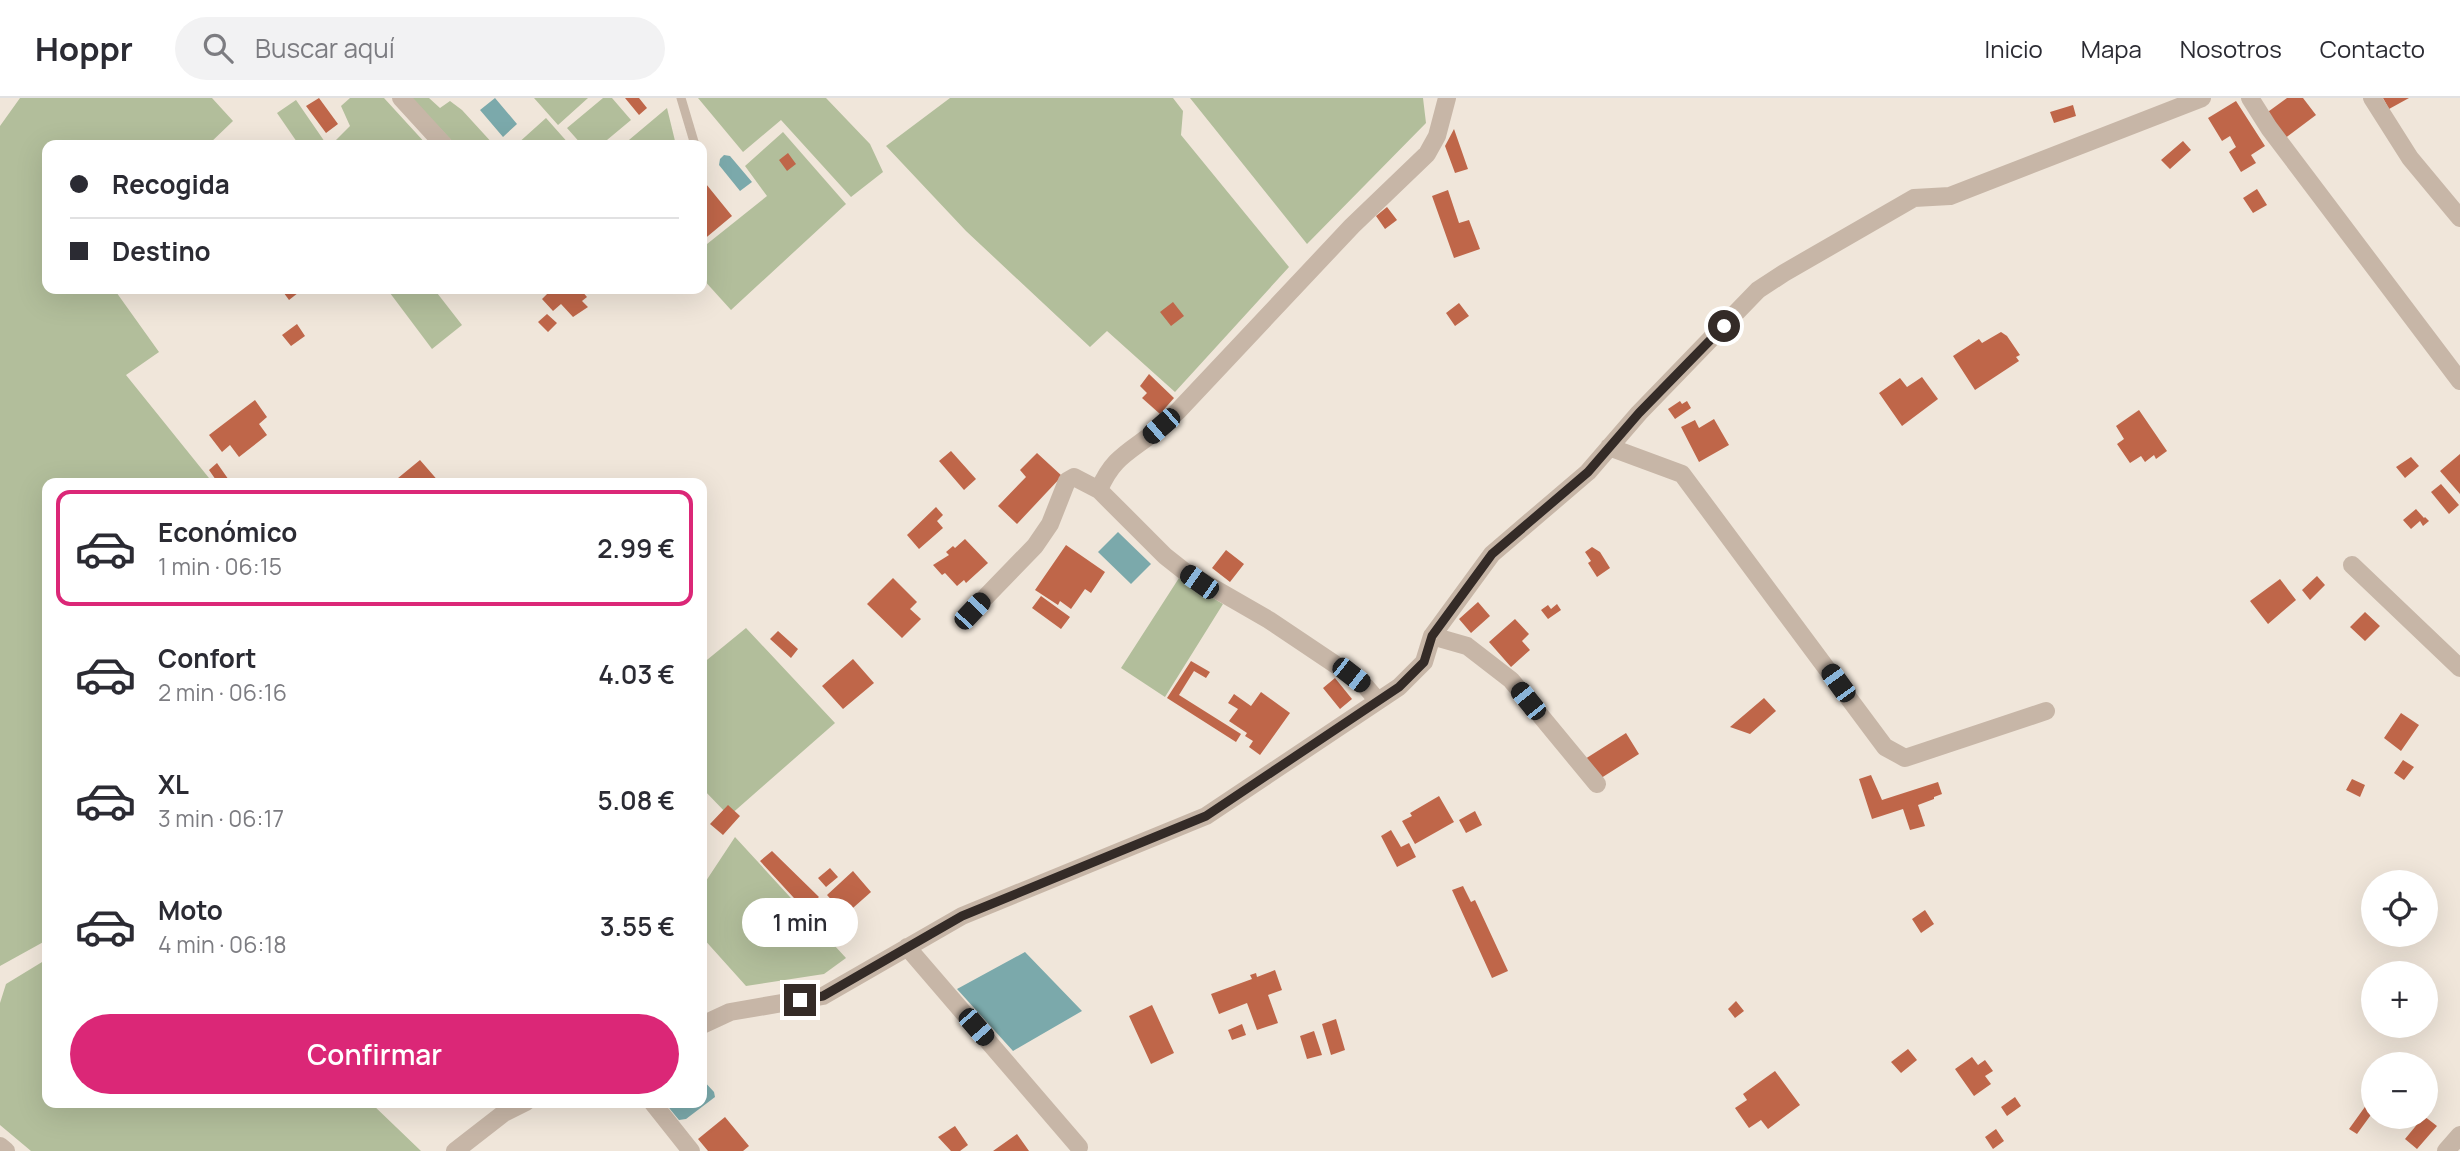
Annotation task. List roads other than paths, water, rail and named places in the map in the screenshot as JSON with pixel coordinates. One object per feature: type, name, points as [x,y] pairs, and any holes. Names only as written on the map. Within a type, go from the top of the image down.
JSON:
[{"type":"street","points":[[401,98],[439,140]]},
{"type":"street","points":[[1099,489],[1117,459],[1149,437],[1178,411],[1352,226],[1427,154],[1437,136],[1447,98]]},
{"type":"street","points":[[707,1023],[730,1012],[823,996],[962,916],[1206,816],[1414,674],[1424,662],[1432,636],[1492,554],[1588,472],[1639,413],[1758,290],[1914,198],[1950,196],[2202,98]]},
{"type":"street","points":[[2250,98],[2269,128],[2460,381]]},
{"type":"street","points":[[2372,98],[2410,158],[2460,218]]},
{"type":"street","points":[[1609,447],[1682,474],[1885,747],[1905,758],[2046,711]]},
{"type":"street","points":[[972,611],[1035,545],[1050,524],[1067,481],[1074,477],[1099,489],[1184,571],[1269,621],[1351,675],[1378,701]]},
{"type":"street","points":[[2352,565],[2460,668]]},
{"type":"street","points":[[1432,636],[1467,646],[1511,680],[1597,784]]},
{"type":"street","points":[[907,947],[1079,1147]]},
{"type":"street","points":[[455,1151],[515,1108]]},
{"type":"street","points":[[657,1108],[691,1151]]},
{"type":"street","points":[[2446,1151],[2460,1135]]},
{"type":"street","points":[[0,1146],[6,1151]]},
{"type":"lane","points":[[681,98],[694,140]]},
{"type":"water","points":[[495,98],[517,124],[503,137],[480,110]]},
{"type":"water","points":[[724,155],[730,156],[752,182],[740,191],[719,165]]},
{"type":"water","points":[[1118,532],[1151,564],[1131,584],[1098,552]]},
{"type":"water","points":[[1025,952],[1082,1011],[1013,1051],[957,989]]},
{"type":"water","points":[[707,1084],[714,1092],[715,1097],[707,1103]]},
{"type":"water","points":[[669,1108],[700,1108],[686,1119],[679,1120]]}]
